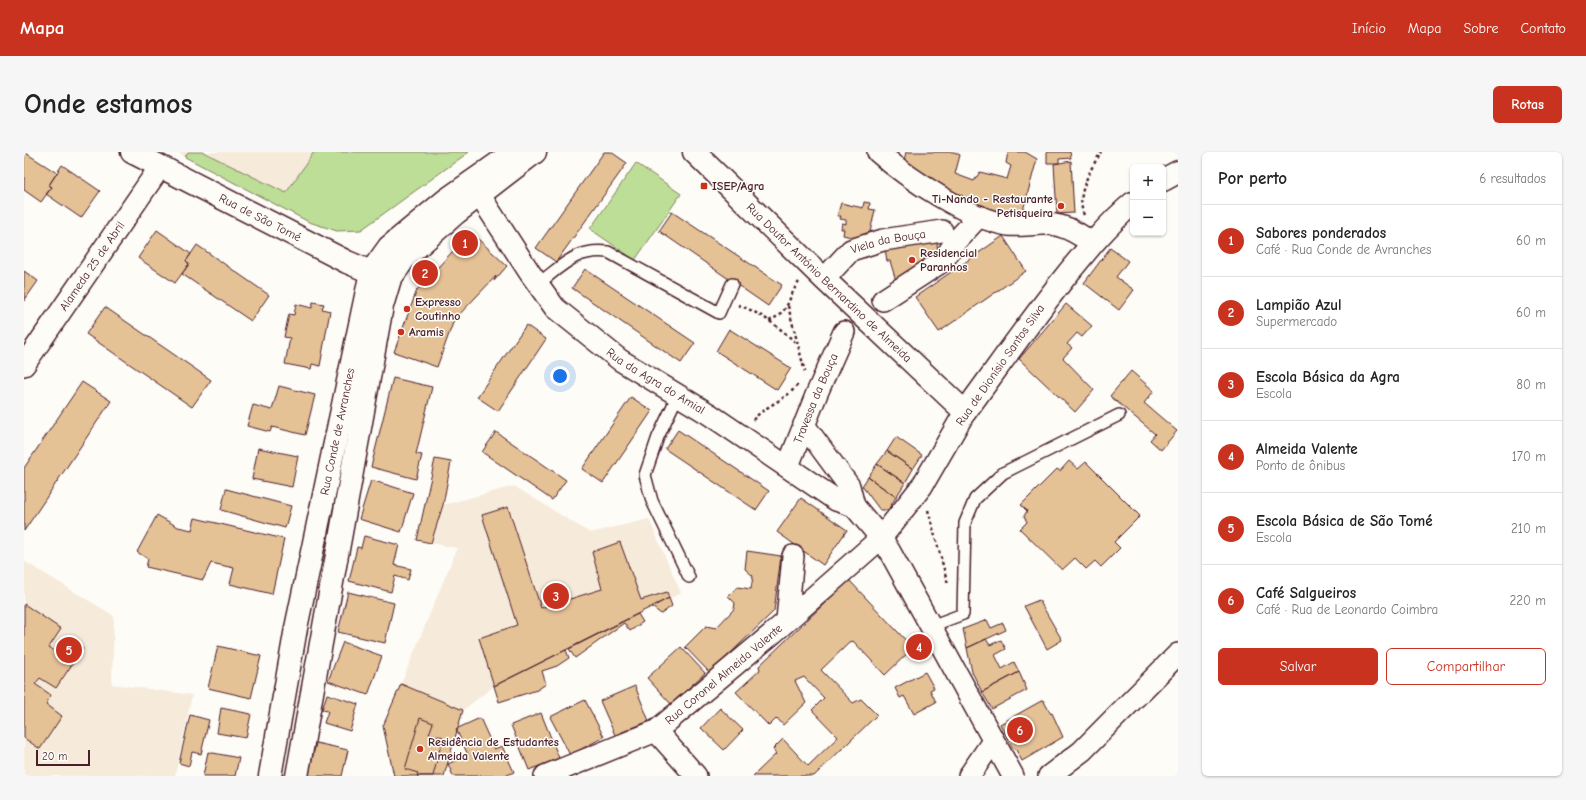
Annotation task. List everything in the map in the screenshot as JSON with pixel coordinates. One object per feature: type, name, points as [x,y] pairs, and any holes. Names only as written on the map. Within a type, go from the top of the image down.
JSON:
[{"type":"street","name":"Rua de São Tomé","points":[[132,152],[347,262],[380,276]]},
{"type":"street","name":"Rua Conde de Avranches","points":[[476,188],[514,152]]},
{"type":"street","name":"Rua Conde de Avranches","points":[[270,776],[296,628],[380,276],[389,247],[446,200],[476,188],[535,152]]},
{"type":"street","name":"Rua Doutor António Bernardino de Almeida","points":[[694,152],[824,279],[965,412]]},
{"type":"street","points":[[878,152],[919,182],[954,204],[979,216],[1008,225],[1059,225],[1085,238]]},
{"type":"street","name":"Alameda 25 de Abril","points":[[24,365],[160,167]]},
{"type":"street","points":[[1166,178],[1178,172]]},
{"type":"street","name":"Rua da Agra do Amial","points":[[476,188],[555,308],[614,356],[678,395],[788,466],[836,500],[854,506]]},
{"type":"street","points":[[883,300],[943,261],[954,204]]},
{"type":"street","name":"Rua de Dionísio Santos Silva","points":[[881,538],[922,486],[965,412],[1040,308],[1085,238],[1116,218],[1130,206]]},
{"type":"street","points":[[949,236],[979,216]]},
{"type":"street","name":"Viela da Bouça","points":[[824,279],[851,250],[883,240],[949,236]]},
{"type":"street","name":"Rua Conde de Avranches","points":[[297,776],[382,306],[380,276]]},
{"type":"street","name":"Travessa da Bouça","points":[[788,466],[804,425],[809,386],[844,332]]},
{"type":"street","points":[[804,425],[849,486],[854,506],[881,538],[1013,776]]},
{"type":"street","name":"Rua Coronel Almeida Valente","points":[[545,776],[656,731],[881,538]]},
{"type":"street","points":[[787,620],[793,556]]},
{"type":"street","points":[[1049,776],[1082,751],[1178,654]]},
{"type":"street","points":[[656,731],[696,776]]},
{"type":"street","points":[[969,776],[993,741]]},
{"type":"lane","points":[[538,284],[579,254],[594,250],[608,252],[719,313],[732,284]]},
{"type":"lane","points":[[678,395],[658,437],[646,475],[652,501],[689,577]]},
{"type":"lane","points":[[931,626],[963,614],[965,524],[975,499],[1003,473],[1119,415]]},
{"type":"path","points":[[1085,238],[1082,198],[1087,177],[1101,152]]},
{"type":"path","points":[[724,300],[750,309],[769,321],[796,342]]},
{"type":"path","points":[[740,435],[760,411],[782,398],[796,386],[809,386],[800,350],[796,342],[788,306],[780,316],[769,321]]},
{"type":"path","points":[[922,486],[948,586]]},
{"type":"shaded area","points":[[177,152],[469,152],[361,230],[337,231],[309,222]]},
{"type":"shaded area","points":[[514,486],[590,533],[649,519],[681,593],[494,686],[463,710],[401,684],[457,548],[431,543],[443,505]]},
{"type":"shaded area","points":[[24,561],[114,616],[112,684],[192,695],[175,776],[24,776]]},
{"type":"green space","points":[[188,152],[203,152],[286,193],[314,152],[469,152],[361,230],[337,231],[309,222],[185,157]]},
{"type":"green space","points":[[636,163],[681,194],[635,260],[590,229]]},
{"type":"building","points":[[24,152],[57,173],[49,185],[52,187],[41,202],[24,190]]},
{"type":"building","points":[[604,152],[611,152],[627,163],[556,262],[536,248]]},
{"type":"building","points":[[906,152],[954,152],[960,155],[955,174],[974,181],[980,172],[1007,179],[1011,166],[1006,163],[1008,152],[1025,152],[1037,159],[1022,214],[1006,213],[968,203],[903,165]]},
{"type":"building","points":[[1047,152],[1070,152],[1071,158],[1059,159],[1059,163],[1047,163]]},
{"type":"building","points":[[1071,161],[1074,213],[1057,214],[1054,164]]},
{"type":"building","points":[[62,165],[100,191],[81,218],[46,194],[52,187],[49,185]]},
{"type":"building","points":[[864,202],[870,203],[869,209],[875,210],[868,241],[843,235],[844,229],[841,229],[842,223],[846,224],[846,220],[840,219],[841,216],[837,216],[841,203],[863,208]]},
{"type":"building","points":[[672,212],[782,285],[768,306],[659,231]]},
{"type":"building","points":[[157,230],[191,254],[186,261],[189,264],[175,283],[138,258]]},
{"type":"building","points":[[1003,236],[1026,271],[939,332],[915,297]]},
{"type":"building","name":"Residencial Paranhos","points":[[936,237],[939,259],[897,284],[890,261],[887,261],[884,243]]},
{"type":"building","points":[[464,239],[474,243],[478,239],[507,266],[494,281],[496,276],[454,320],[437,367],[394,352],[417,290]]},
{"type":"building","points":[[197,245],[269,295],[251,321],[182,274],[189,264],[186,261]]},
{"type":"building","points":[[1110,248],[1128,261],[1116,277],[1134,290],[1119,310],[1084,283]]},
{"type":"building","points":[[585,269],[695,343],[681,363],[572,288]]},
{"type":"building","points":[[24,271],[38,281],[24,301]]},
{"type":"building","points":[[313,302],[324,304],[322,309],[330,311],[320,366],[312,364],[311,369],[285,364],[290,338],[284,337],[289,314],[294,315],[296,304],[312,308]]},
{"type":"building","points":[[1066,304],[1092,326],[1082,337],[1077,333],[1067,344],[1072,348],[1063,358],[1094,390],[1075,412],[1019,359]]},
{"type":"building","points":[[105,307],[211,380],[192,407],[86,334]]},
{"type":"building","points":[[526,325],[546,339],[498,411],[477,397]]},
{"type":"building","points":[[729,329],[791,368],[777,390],[716,351]]},
{"type":"building","points":[[1131,371],[1154,391],[1144,403],[1177,431],[1161,450],[1150,440],[1155,434],[1110,396]]},
{"type":"building","points":[[393,378],[432,387],[416,454],[422,455],[416,479],[371,467]]},
{"type":"building","points":[[82,382],[111,401],[24,531],[24,468]]},
{"type":"building","points":[[279,386],[315,395],[305,435],[272,427],[270,432],[247,426],[253,405],[272,410]]},
{"type":"building","points":[[631,397],[652,411],[603,483],[582,469]]},
{"type":"building","points":[[678,430],[769,491],[756,510],[665,449]]},
{"type":"building","points":[[496,432],[566,480],[552,500],[482,452]]},
{"type":"building","points":[[896,437],[922,455],[913,469],[887,451]]},
{"type":"building","points":[[258,448],[298,456],[292,487],[252,479]]},
{"type":"building","points":[[887,451],[913,469],[905,483],[877,464]]},
{"type":"building","points":[[435,459],[451,462],[443,505],[431,543],[417,540]]},
{"type":"building","points":[[1069,461],[1078,469],[1086,462],[1140,516],[1114,542],[1120,548],[1101,567],[1095,561],[1086,569],[1075,558],[1062,570],[1020,529],[1027,522],[1024,516],[1027,511],[1021,505],[1057,469],[1060,471]]},
{"type":"building","points":[[877,464],[905,483],[896,497],[868,477]]},
{"type":"building","points":[[868,477],[896,497],[888,510],[880,510],[862,486]]},
{"type":"building","points":[[371,480],[413,493],[401,532],[359,519]]},
{"type":"building","points":[[226,489],[291,506],[285,528],[221,510]]},
{"type":"building","points":[[801,498],[847,530],[823,565],[777,532]]},
{"type":"building","points":[[508,507],[541,608],[602,589],[592,552],[620,542],[641,600],[667,592],[669,598],[494,686],[479,638],[517,625],[482,515]]},
{"type":"building","points":[[157,515],[178,527],[192,530],[195,518],[284,539],[272,594],[230,584],[234,568],[211,563],[203,580],[146,567],[148,559],[137,552]]},
{"type":"building","points":[[364,536],[399,545],[394,565],[411,569],[408,580],[395,576],[391,592],[349,581],[357,547],[361,548]]},
{"type":"building","points":[[747,551],[781,556],[774,611],[710,673],[685,647],[706,626],[716,628],[734,609],[735,603],[728,596],[737,587],[751,589],[753,576],[745,569]]},
{"type":"building","points":[[849,580],[913,648],[885,675],[853,641],[850,642],[821,670],[853,703],[861,699],[877,715],[814,776],[753,776],[776,754],[773,749],[783,739],[808,766],[838,737],[812,710],[824,698],[804,677],[795,681],[806,703],[783,725],[777,718],[769,726],[736,692],[760,670],[759,666]]},
{"type":"building","points":[[348,592],[394,603],[385,643],[338,632]]},
{"type":"building","points":[[669,598],[672,606],[661,614],[652,607]]},
{"type":"building","points":[[1039,600],[1062,640],[1047,649],[1024,606]]},
{"type":"building","points":[[24,604],[61,629],[49,647],[56,652],[66,637],[83,648],[56,688],[40,678],[35,684],[51,695],[46,704],[62,716],[40,749],[24,738]]},
{"type":"building","points":[[638,614],[643,622],[630,631],[624,623],[575,658],[569,649]]},
{"type":"building","points":[[987,620],[991,628],[1003,623],[1006,630],[967,648],[963,629]]},
{"type":"building","points":[[986,639],[990,645],[1001,640],[1006,649],[995,655],[1002,669],[1014,662],[1019,672],[982,692],[972,672],[967,648]]},
{"type":"building","points":[[343,642],[382,656],[368,695],[328,681]]},
{"type":"building","points":[[218,646],[261,656],[251,698],[208,688]]},
{"type":"building","points":[[681,647],[705,673],[671,704],[647,678]]},
{"type":"building","points":[[566,650],[569,658],[557,666],[542,671],[546,684],[537,690],[499,702],[494,686]]},
{"type":"building","points":[[925,672],[934,688],[930,690],[936,702],[914,714],[904,696],[900,698],[895,688]]},
{"type":"building","points":[[1019,672],[1027,690],[992,709],[982,692]]},
{"type":"building","name":"Residência de Estudantes Almeida Valente","points":[[401,684],[463,710],[444,776],[394,776],[383,726]]},
{"type":"building","points":[[635,686],[649,721],[615,735],[600,701]]},
{"type":"building","points":[[327,694],[358,704],[350,731],[324,723],[328,711],[322,710]]},
{"type":"building","points":[[585,700],[604,737],[570,755],[550,717]]},
{"type":"building","points":[[1043,700],[1051,714],[1052,713],[1063,737],[1022,761],[1015,748],[1013,749],[1000,724]]},
{"type":"building","points":[[221,708],[251,714],[246,738],[217,733]]},
{"type":"building","points":[[720,708],[743,730],[724,750],[701,728]]},
{"type":"building","points":[[541,713],[559,758],[529,770],[511,725]]},
{"type":"building","points":[[190,715],[209,720],[201,754],[192,752],[189,766],[179,763]]},
{"type":"building","points":[[420,718],[433,723],[429,734],[443,737],[433,776],[417,776],[418,773],[405,769]]},
{"type":"building","points":[[480,718],[494,749],[502,746],[514,772],[505,776],[453,776],[448,764],[468,755],[456,729]]},
{"type":"building","points":[[316,743],[348,750],[342,776],[308,776]]},
{"type":"building","points":[[208,752],[239,758],[235,776],[203,776]]},
{"type":"place","name":"ISEP/Agra","points":[[704,186]]},
{"type":"place","name":"Ti-Nando - Restaurante Petisqueira","points":[[1061,206]]},
{"type":"place","name":"Sabores ponderados","points":[[465,243]]},
{"type":"place","name":"Residencial Paranhos","points":[[912,260]]},
{"type":"place","name":"Lampião Azul","points":[[425,273]]},
{"type":"place","name":"Expresso Coutinho","points":[[407,309]]},
{"type":"place","name":"Aramis","points":[[401,332]]},
{"type":"place","name":"Escola Básica da Agra","points":[[556,596]]},
{"type":"place","name":"Almeida Valente","points":[[919,647]]},
{"type":"place","name":"Escola Básica de São Tomé","points":[[69,650]]},
{"type":"place","name":"Café Salgueiros","points":[[1020,730]]},
{"type":"place","name":"Residência de Estudantes Almeida Valente","points":[[420,749]]}]
